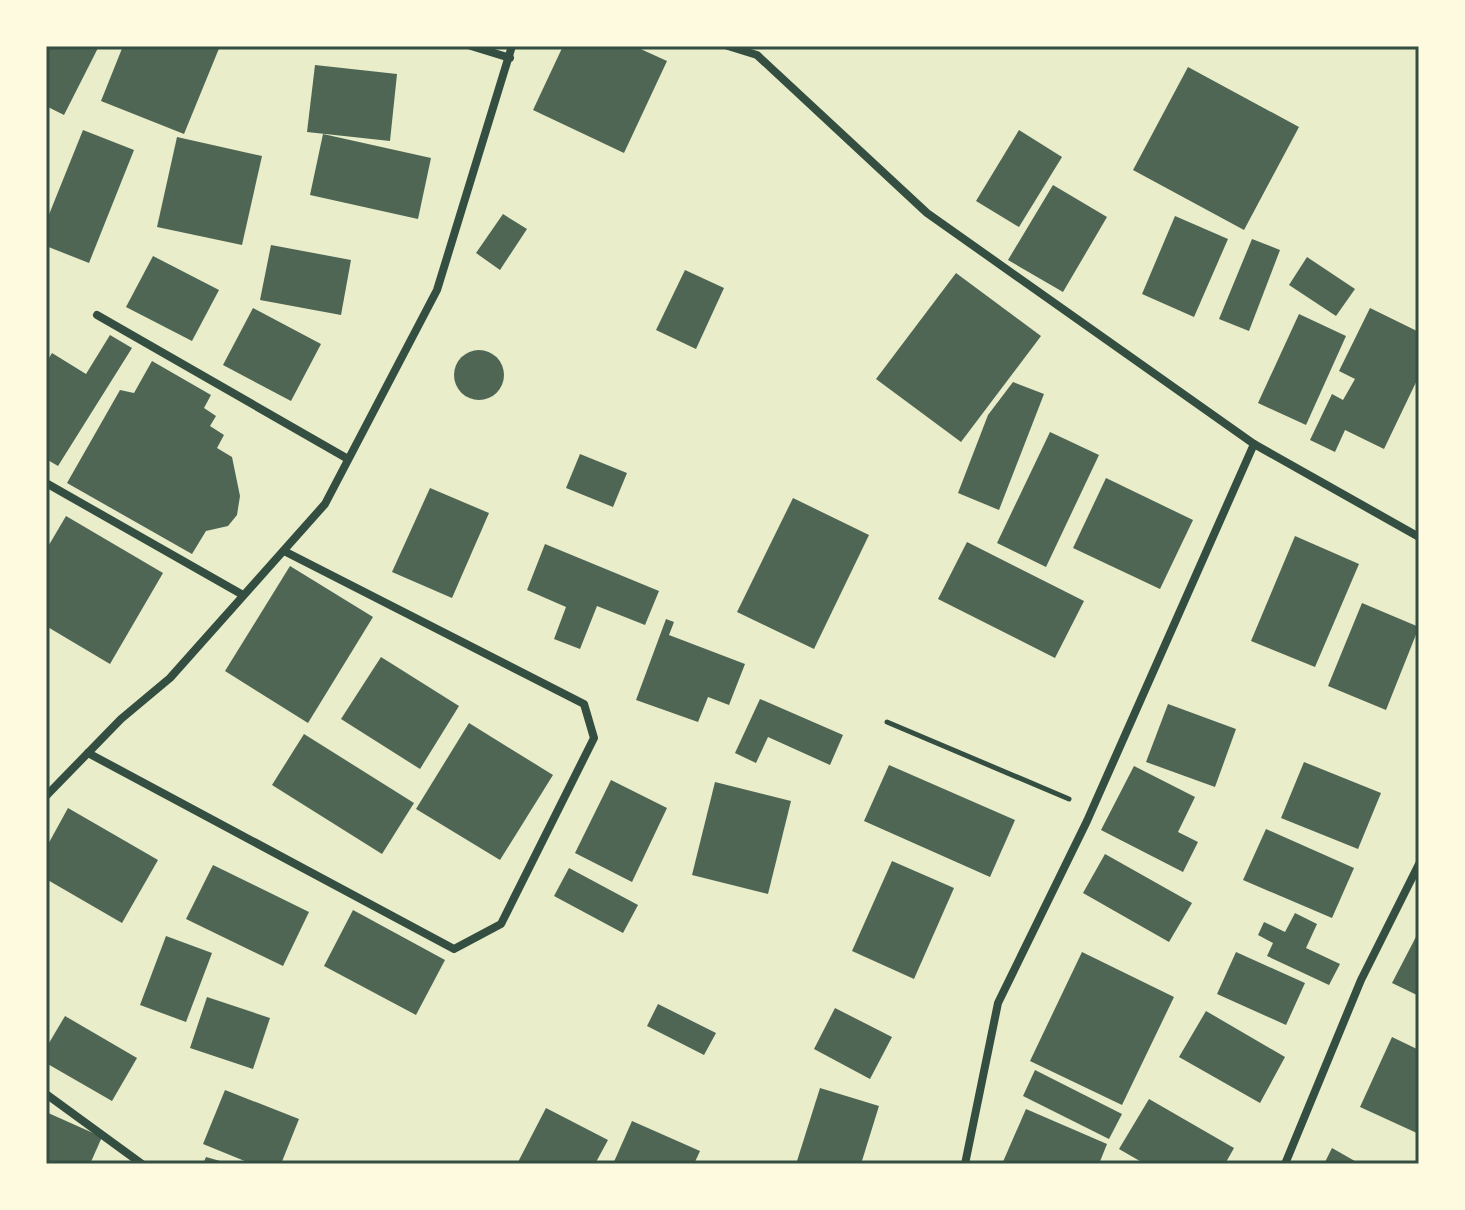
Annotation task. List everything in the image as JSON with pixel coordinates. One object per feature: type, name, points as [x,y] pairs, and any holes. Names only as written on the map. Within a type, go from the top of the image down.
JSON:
[{"type":"street","points":[[471,46],[510,58]]},
{"type":"street","points":[[46,796],[121,719],[170,678],[325,504],[437,290],[512,46]]},
{"type":"street","points":[[728,46],[757,55],[927,213],[1254,444],[1419,537]]},
{"type":"street","points":[[97,315],[348,459]]},
{"type":"street","points":[[965,1164],[998,1003],[1092,809],[1254,444]]},
{"type":"street","points":[[46,483],[243,595]]},
{"type":"street","points":[[88,753],[454,949],[501,924],[594,738],[584,704],[284,551]]},
{"type":"street","points":[[1285,1164],[1361,980],[1419,864]]},
{"type":"street","points":[[46,1094],[142,1164]]},
{"type":"path","points":[[887,722],[1092,809]]},
{"type":"building","points":[[46,46],[99,46],[64,115],[46,106]]},
{"type":"building","points":[[123,46],[220,46],[184,134],[101,101]]},
{"type":"building","points":[[563,46],[634,46],[667,61],[624,153],[533,110]]},
{"type":"building","points":[[315,65],[397,74],[390,141],[307,132]]},
{"type":"building","points":[[1188,67],[1299,127],[1244,230],[1133,170]]},
{"type":"building","points":[[83,130],[134,150],[89,263],[46,246],[46,222]]},
{"type":"building","points":[[1019,130],[1062,157],[1019,227],[976,201]]},
{"type":"building","points":[[323,134],[431,158],[418,219],[310,195]]},
{"type":"building","points":[[177,137],[262,156],[242,245],[157,227]]},
{"type":"building","points":[[1053,185],[1107,217],[1063,292],[1008,260]]},
{"type":"building","points":[[503,214],[527,229],[500,270],[476,253]]},
{"type":"building","points":[[1175,216],[1228,239],[1194,317],[1142,294]]},
{"type":"building","points":[[1252,239],[1280,250],[1249,331],[1219,319]]},
{"type":"building","points":[[271,245],[351,260],[341,315],[260,300]]},
{"type":"building","points":[[153,256],[219,290],[192,341],[126,307]]},
{"type":"building","points":[[1307,257],[1355,289],[1336,316],[1289,285]]},
{"type":"building","points":[[685,270],[724,288],[696,349],[656,330]]},
{"type":"building","points":[[956,273],[1041,336],[961,442],[876,379]]},
{"type":"building","points":[[253,308],[321,344],[291,401],[223,365]]},
{"type":"building","points":[[1370,308],[1419,332],[1419,376],[1384,449],[1345,430],[1335,452],[1310,440],[1332,394],[1343,400],[1355,379],[1339,371]]},
{"type":"building","points":[[1299,314],[1346,336],[1306,425],[1258,403]]},
{"type":"building","points":[[110,335],[132,348],[58,466],[46,459],[46,363],[52,353],[86,374]]},
{"type":"building","points":[[479,350],[497,357],[504,375],[497,393],[479,400],[461,393],[454,375],[461,357]]},
{"type":"building","points":[[152,361],[211,395],[204,408],[216,416],[210,426],[224,435],[217,448],[232,457],[240,496],[237,515],[228,526],[206,531],[192,554],[67,483],[120,390],[134,393]]},
{"type":"building","points":[[1013,382],[1044,394],[999,510],[958,493],[988,415]]},
{"type":"building","points":[[1050,432],[1099,455],[1046,567],[997,543]]},
{"type":"building","points":[[580,454],[627,473],[613,507],[566,488]]},
{"type":"building","points":[[1106,478],[1193,520],[1160,589],[1073,548]]},
{"type":"building","points":[[430,488],[489,513],[452,598],[392,572]]},
{"type":"building","points":[[793,498],[869,535],[814,649],[737,612]]},
{"type":"building","points":[[66,516],[163,573],[110,664],[46,626],[46,550]]},
{"type":"building","points":[[1295,536],[1359,564],[1315,667],[1251,641]]},
{"type":"building","points":[[967,542],[1084,601],[1055,658],[938,599]]},
{"type":"building","points":[[545,544],[659,591],[645,625],[597,606],[580,649],[554,639],[566,607],[527,590]]},
{"type":"building","points":[[290,566],[373,617],[308,723],[225,671]]},
{"type":"building","points":[[1362,603],[1419,627],[1386,710],[1328,686]]},
{"type":"building","points":[[666,619],[674,622],[669,635],[745,664],[729,705],[708,697],[698,722],[636,700]]},
{"type":"building","points":[[381,657],[459,706],[420,769],[341,719]]},
{"type":"building","points":[[760,699],[843,735],[830,765],[768,737],[756,763],[735,753]]},
{"type":"building","points":[[1168,704],[1236,729],[1215,787],[1146,762]]},
{"type":"building","points":[[469,723],[553,775],[500,860],[416,809]]},
{"type":"building","points":[[304,734],[414,803],[382,854],[272,785]]},
{"type":"building","points":[[1304,762],[1381,793],[1358,849],[1281,818]]},
{"type":"building","points":[[889,765],[1015,820],[990,877],[864,821]]},
{"type":"building","points":[[1134,766],[1195,797],[1178,832],[1198,842],[1183,872],[1101,830]]},
{"type":"building","points":[[611,780],[667,808],[632,882],[575,853]]},
{"type":"building","points":[[715,782],[791,801],[768,894],[692,875]]},
{"type":"building","points":[[68,808],[158,860],[122,923],[46,879],[46,848]]},
{"type":"building","points":[[1266,829],[1354,868],[1332,918],[1243,880]]},
{"type":"building","points":[[1105,854],[1192,903],[1169,942],[1083,893]]},
{"type":"building","points":[[892,861],[954,888],[914,979],[852,951]]},
{"type":"building","points":[[213,865],[309,912],[283,966],[186,919]]},
{"type":"building","points":[[569,868],[638,905],[623,933],[554,896]]},
{"type":"building","points":[[353,910],[445,960],[416,1015],[324,966]]},
{"type":"building","points":[[1295,913],[1317,924],[1306,948],[1340,964],[1329,985],[1267,956],[1273,943],[1258,935],[1264,922],[1285,932]]},
{"type":"building","points":[[1419,931],[1419,996],[1392,983]]},
{"type":"building","points":[[166,936],[212,953],[186,1022],[140,1005]]},
{"type":"building","points":[[1082,952],[1174,997],[1122,1105],[1030,1061]]},
{"type":"building","points":[[1236,952],[1305,983],[1286,1025],[1217,994]]},
{"type":"building","points":[[207,997],[270,1018],[253,1069],[190,1048]]},
{"type":"building","points":[[658,1004],[716,1033],[704,1055],[647,1026]]},
{"type":"building","points":[[835,1008],[892,1037],[870,1079],[814,1049]]},
{"type":"building","points":[[1206,1011],[1285,1057],[1260,1103],[1179,1057]]},
{"type":"building","points":[[65,1016],[137,1058],[112,1101],[46,1063],[46,1048]]},
{"type":"building","points":[[1392,1037],[1419,1050],[1419,1134],[1360,1107]]},
{"type":"building","points":[[1035,1070],[1122,1114],[1109,1139],[1023,1096]]},
{"type":"building","points":[[820,1088],[879,1106],[861,1164],[807,1164],[797,1161]]},
{"type":"building","points":[[225,1090],[299,1119],[281,1164],[252,1164],[203,1144]]},
{"type":"building","points":[[1149,1099],[1234,1148],[1225,1164],[1145,1164],[1119,1149]]},
{"type":"building","points":[[546,1108],[608,1140],[595,1164],[517,1164]]},
{"type":"building","points":[[1026,1109],[1107,1144],[1099,1164],[1002,1164]]},
{"type":"building","points":[[46,1112],[102,1137],[90,1164],[46,1164]]},
{"type":"building","points":[[632,1121],[700,1151],[694,1164],[613,1164]]},
{"type":"building","points":[[1332,1148],[1360,1164],[1324,1164]]},
{"type":"building","points":[[206,1157],[227,1163],[203,1164]]}]
